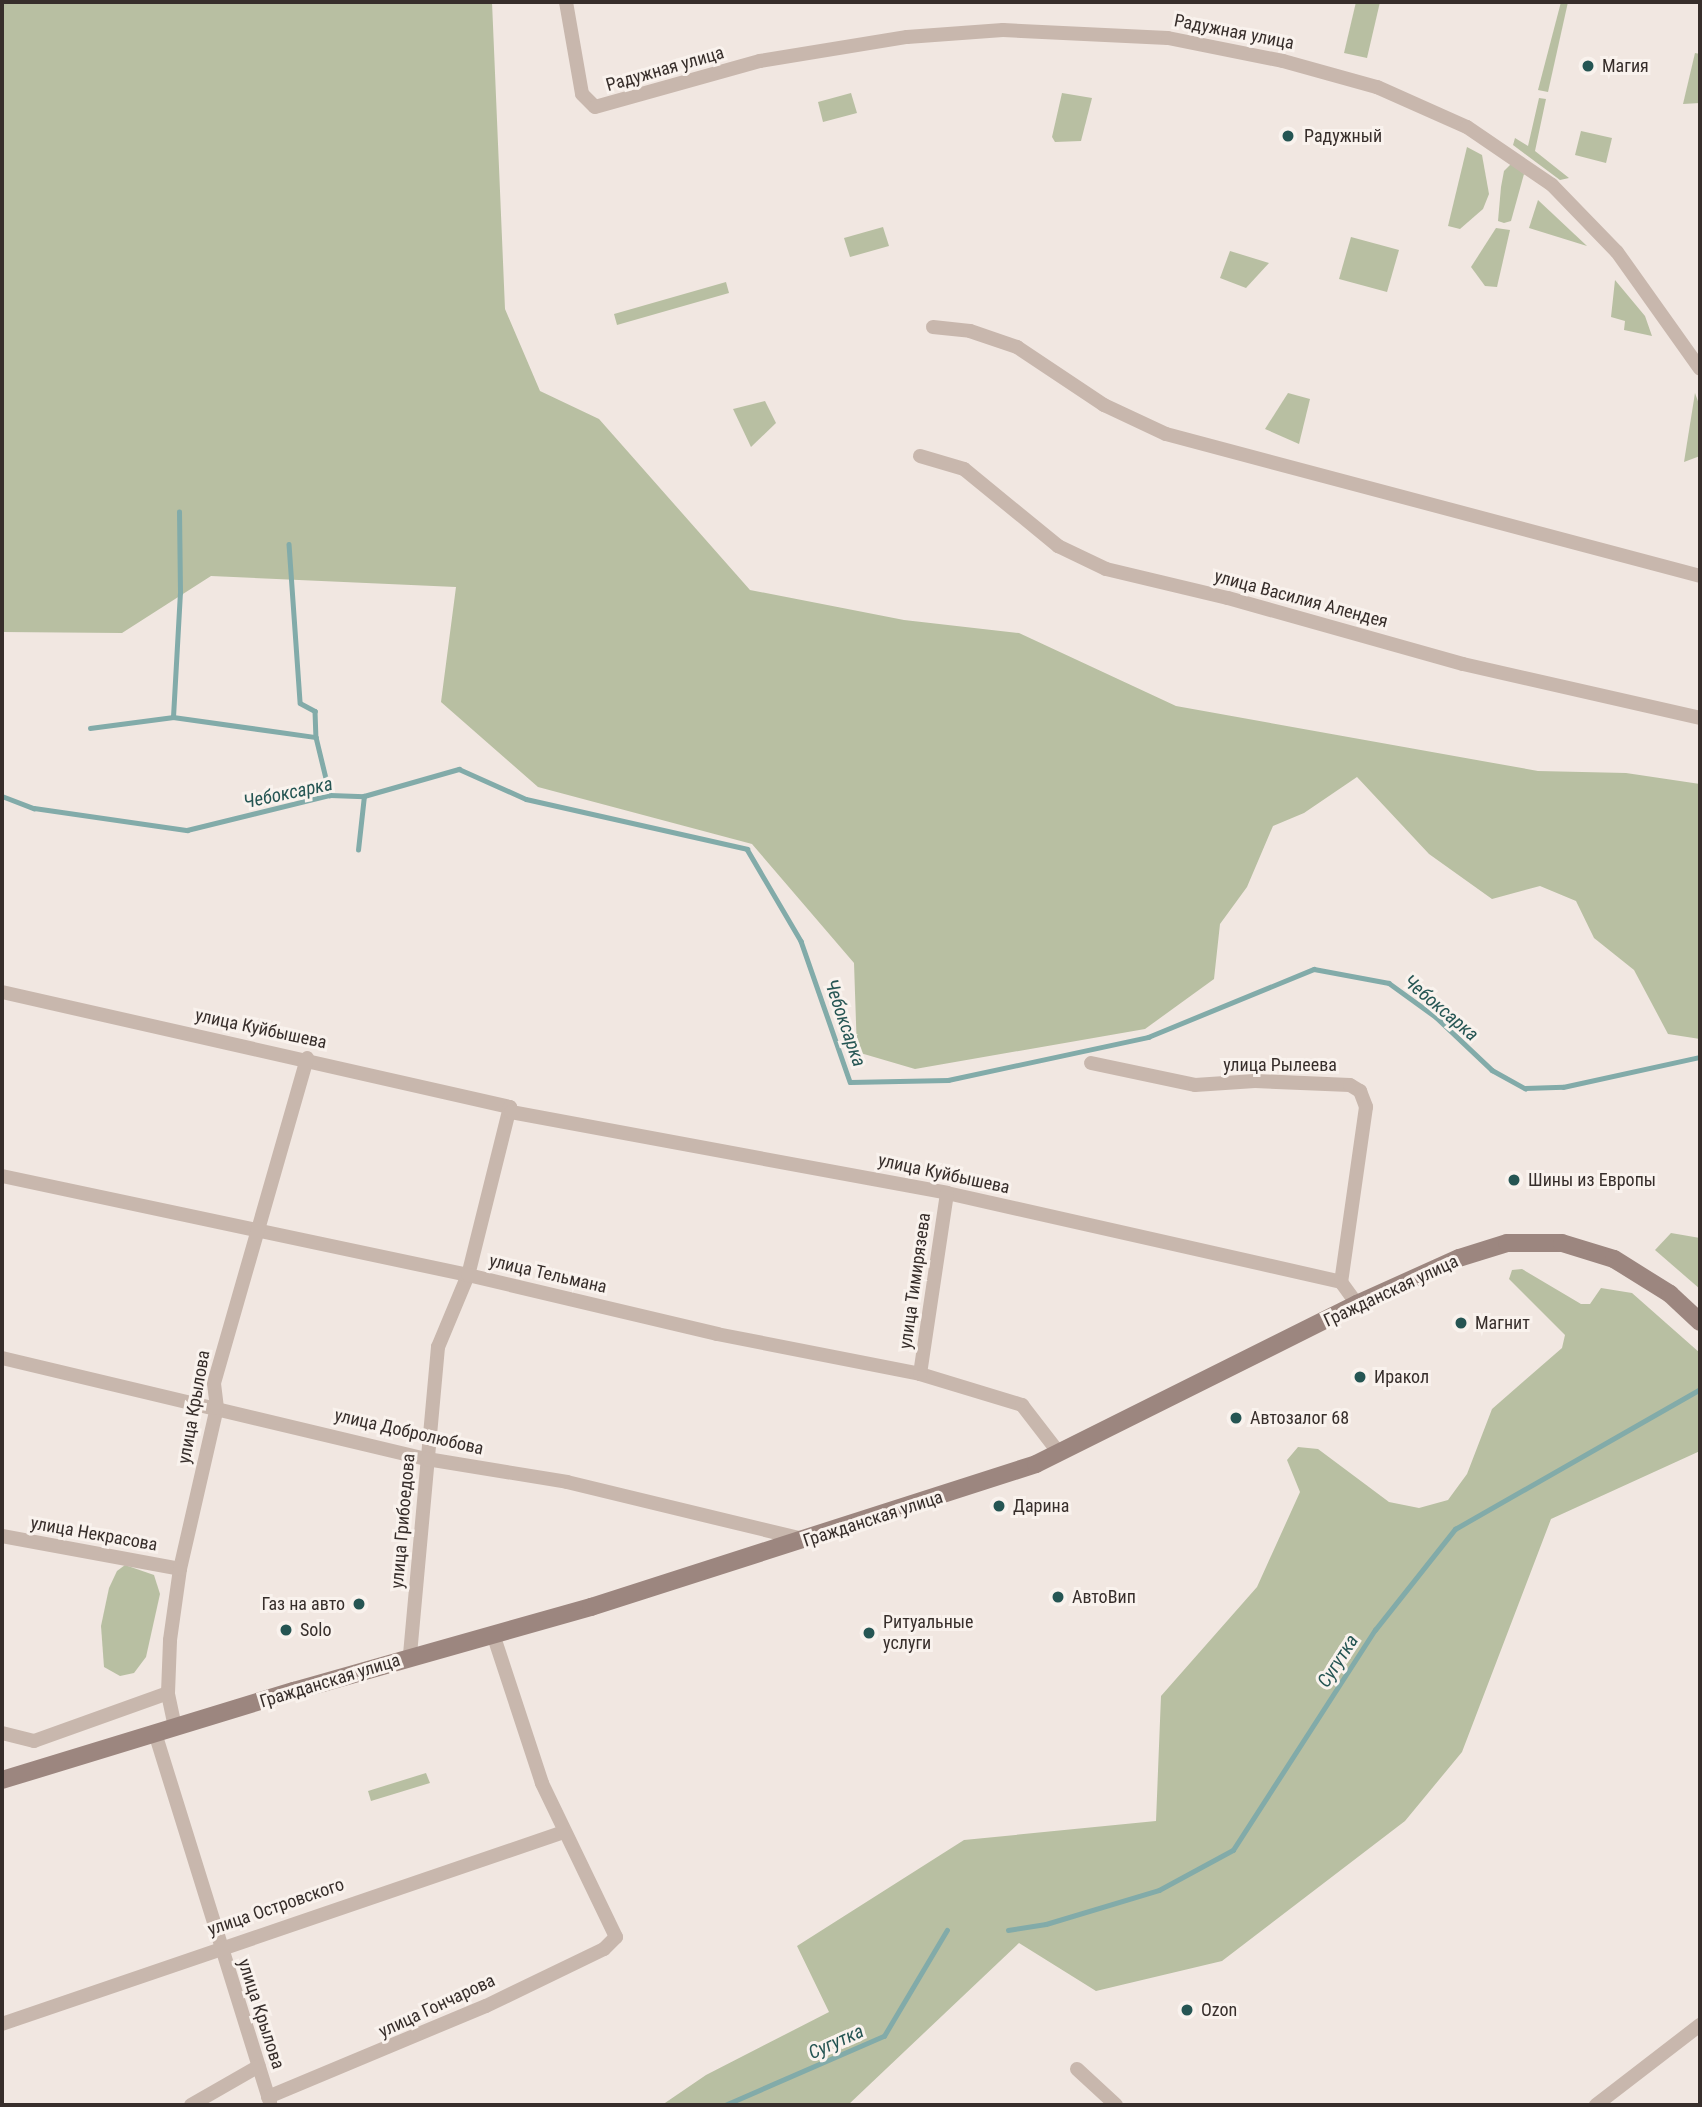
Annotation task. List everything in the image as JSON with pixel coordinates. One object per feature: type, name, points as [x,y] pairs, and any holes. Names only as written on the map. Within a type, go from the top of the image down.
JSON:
[{"type":"main road","name":"Гражданская улица","points":[[2,1780],[809,1540],[1059,1453],[1357,1304],[1459,1258],[1507,1243],[1535,1240],[1614,1259],[1670,1294],[1700,1322]]},
{"type":"street","name":"Радужная улица","points":[[566,2],[582,94],[595,107],[760,61],[907,37],[1003,30],[1168,38],[1283,61],[1377,87],[1467,127],[1552,185],[1617,252],[1700,369]]},
{"type":"street","points":[[933,327],[970,331],[1017,347],[1104,405],[1167,433],[1700,576]]},
{"type":"street","name":"улица Василия Алендея","points":[[920,456],[964,469],[1058,546],[1106,569],[1228,598],[1463,664],[1700,718]]},
{"type":"street","name":"улица Куйбышева","points":[[2,992],[307,1058],[510,1109],[947,1193],[1341,1283]]},
{"type":"street","name":"улица Крылова","points":[[175,1727],[167,1693],[180,1569],[217,1408],[214,1383],[307,1058]]},
{"type":"street","name":"улица Рылеева","points":[[1091,1063],[1195,1085],[1255,1082],[1350,1085],[1360,1091],[1366,1107],[1341,1283]]},
{"type":"street","name":"улица Грибоедова","points":[[410,1657],[438,1347],[468,1275],[510,1109]]},
{"type":"street","name":"улица Тельмана","points":[[2,1176],[257,1233],[468,1275],[716,1334],[920,1374],[1022,1405],[1059,1453]]},
{"type":"street","name":"улица Тимирязева","points":[[920,1374],[947,1193]]},
{"type":"street","points":[[1341,1283],[1357,1304]]},
{"type":"street","name":"улица Добролюбова","points":[[2,1358],[427,1459],[567,1482],[809,1540]]},
{"type":"street","name":"улица Некрасова","points":[[2,1536],[180,1569]]},
{"type":"street","points":[[493,1634],[541,1783],[565,1832]]},
{"type":"street","points":[[2,1732],[34,1741],[167,1693]]},
{"type":"street","name":"улица Крылова","points":[[155,1733],[219,1948],[269,2101]]},
{"type":"street","name":"улица Гончарова","points":[[269,2101],[486,2006],[604,1949],[615,1937],[565,1832]]},
{"type":"street","name":"улица Островского","points":[[2,2024],[565,1832]]},
{"type":"street","points":[[1596,2105],[1700,2025]]},
{"type":"street","points":[[191,2105],[259,2066]]},
{"type":"street","points":[[1077,2069],[1116,2105]]},
{"type":"green space","points":[[2,2],[492,2],[505,309],[540,391],[599,419],[750,590],[904,620],[1019,633],[1176,706],[1538,771],[1626,773],[1700,784],[1700,1039],[1668,1034],[1634,970],[1594,938],[1576,901],[1540,886],[1492,899],[1429,854],[1357,777],[1304,813],[1273,826],[1247,887],[1220,924],[1214,979],[1145,1029],[915,1069],[857,1052],[854,963],[752,844],[538,787],[441,702],[456,587],[211,576],[122,633],[2,632]]},
{"type":"green space","points":[[1356,2],[1380,2],[1367,58],[1344,53]]},
{"type":"green space","points":[[1561,2],[1568,2],[1548,92],[1538,90]]},
{"type":"green space","points":[[1695,53],[1700,54],[1700,103],[1683,104]]},
{"type":"green space","points":[[851,93],[857,113],[823,122],[818,102]]},
{"type":"green space","points":[[1062,93],[1092,98],[1081,141],[1055,142],[1052,137]]},
{"type":"green space","points":[[1539,98],[1546,99],[1535,151],[1569,178],[1560,180],[1513,145],[1515,138],[1528,146]]},
{"type":"green space","points":[[1581,131],[1612,138],[1606,163],[1575,155]]},
{"type":"green space","points":[[1467,147],[1482,155],[1489,194],[1483,209],[1460,229],[1448,226]]},
{"type":"green space","points":[[1511,164],[1524,174],[1511,221],[1504,223],[1498,221],[1501,187],[1504,171]]},
{"type":"green space","points":[[1538,200],[1587,246],[1529,228]]},
{"type":"green space","points":[[883,227],[889,246],[850,257],[844,238]]},
{"type":"green space","points":[[1496,228],[1510,230],[1497,287],[1485,286],[1471,267]]},
{"type":"green space","points":[[1351,237],[1399,250],[1387,292],[1339,279]]},
{"type":"green space","points":[[1230,251],[1269,263],[1246,288],[1220,278]]},
{"type":"green space","points":[[1615,280],[1645,316],[1652,336],[1624,330],[1625,321],[1611,317]]},
{"type":"green space","points":[[726,282],[729,293],[617,325],[614,314]]},
{"type":"green space","points":[[1288,393],[1310,399],[1299,444],[1265,429]]},
{"type":"green space","points":[[1695,393],[1700,407],[1700,456],[1684,462]]},
{"type":"green space","points":[[765,401],[776,423],[751,447],[733,409]]},
{"type":"green space","points":[[1671,1233],[1700,1238],[1700,1289],[1655,1250]]},
{"type":"green space","points":[[1522,1269],[1581,1304],[1590,1304],[1601,1288],[1632,1293],[1700,1353],[1700,1451],[1551,1519],[1462,1752],[1405,1821],[1222,1961],[1096,1991],[1019,1943],[848,2105],[662,2105],[706,2075],[829,2012],[797,1946],[964,1840],[1156,1821],[1161,1696],[1257,1587],[1300,1492],[1287,1460],[1298,1447],[1318,1449],[1389,1502],[1419,1508],[1448,1500],[1467,1474],[1492,1409],[1562,1348],[1565,1335],[1509,1279],[1512,1270]]},
{"type":"green space","points":[[125,1565],[154,1575],[160,1594],[146,1657],[134,1673],[120,1676],[104,1667],[101,1626],[109,1588],[117,1571]]},
{"type":"green space","points":[[426,1773],[430,1783],[371,1801],[368,1791]]},
{"type":"waterway","points":[[173,717],[180,593],[179,512]]},
{"type":"waterway","points":[[289,544],[300,703],[315,711],[316,737]]},
{"type":"waterway","points":[[90,728],[173,717],[316,737],[330,795]]},
{"type":"waterway","name":"Чебоксарка","points":[[2,796],[34,808],[187,830],[330,795],[364,796],[459,769],[526,799],[747,849],[801,941],[850,1082],[948,1080],[1148,1037],[1314,969],[1389,983],[1436,1017],[1492,1070],[1525,1088],[1563,1087],[1700,1057]]},
{"type":"waterway","points":[[358,850],[364,796]]},
{"type":"waterway","name":"Сугутка","points":[[1008,1930],[1046,1924],[1159,1890],[1233,1850],[1375,1630],[1455,1529],[1700,1389]]},
{"type":"waterway","name":"Сугутка","points":[[725,2105],[884,2036],[947,1930]]},
{"type":"place","name":"Магия","points":[[1588,66]]},
{"type":"place","name":"Радужный","points":[[1288,136]]},
{"type":"place","name":"Шины из Европы","points":[[1514,1180]]},
{"type":"place","name":"Магнит","points":[[1461,1323]]},
{"type":"place","name":"Иракол","points":[[1360,1377]]},
{"type":"place","name":"Автозалог 68","points":[[1236,1418]]},
{"type":"place","name":"Дарина","points":[[999,1506]]},
{"type":"place","name":"АвтоВип","points":[[1058,1597]]},
{"type":"place","name":"Газ на авто","points":[[359,1604]]},
{"type":"place","name":"Solo","points":[[286,1630]]},
{"type":"place","name":"Ритуальные услуги","points":[[869,1633]]},
{"type":"place","name":"Ozon","points":[[1187,2010]]}]
